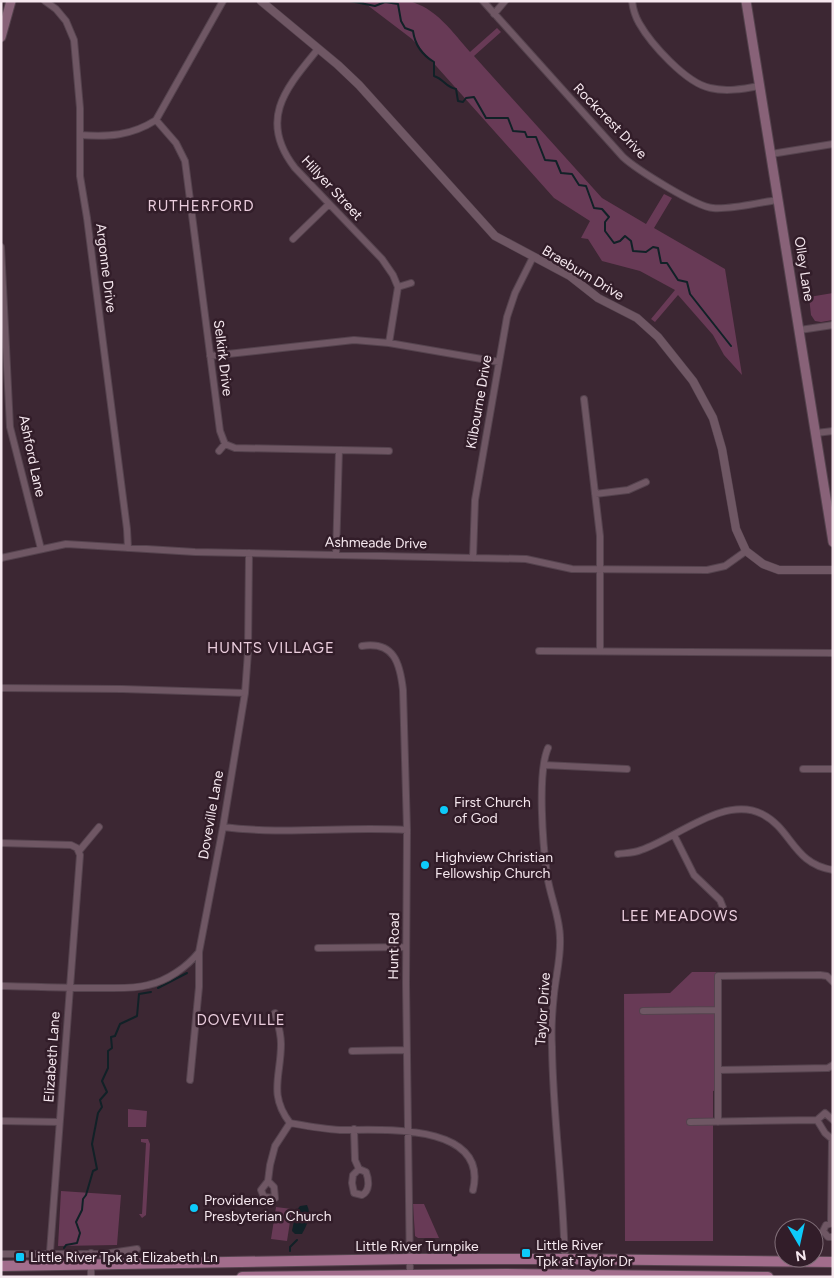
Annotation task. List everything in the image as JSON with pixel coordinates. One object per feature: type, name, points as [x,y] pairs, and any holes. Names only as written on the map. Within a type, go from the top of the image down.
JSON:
[{"type":"main road","points":[[1,37],[11,1]]},
{"type":"main road","name":"Olley Lane","points":[[746,1],[833,542]]},
{"type":"main road","name":"Little River Turnpike","points":[[1,1266],[409,1259],[833,1262]]},
{"type":"main road","name":"Little River Turnpike","points":[[242,1277],[565,1274],[768,1277]]},
{"type":"street","name":"Argonne Drive","points":[[45,1],[56,9],[66,21],[74,40],[80,108],[80,176],[88,218],[128,548]]},
{"type":"street","points":[[80,136],[121,135],[140,129],[156,120],[223,1]]},
{"type":"street","name":"Braeburn Drive","points":[[261,1],[359,85],[483,224],[503,241],[570,276],[598,298],[643,322],[658,337],[693,381],[708,406],[718,430],[736,529],[746,550],[763,564],[779,570],[833,570]]},
{"type":"street","name":"Rockcrest Drive","points":[[483,1],[623,157],[637,169],[706,207],[720,208],[778,200]]},
{"type":"street","points":[[494,14],[505,1]]},
{"type":"street","points":[[632,1],[637,20],[644,31],[678,69],[695,82],[708,88],[725,90],[760,86]]},
{"type":"street","name":"Hillyer Street","points":[[318,49],[286,90],[279,107],[278,126],[281,144],[289,161],[382,259],[393,275],[398,287]]},
{"type":"street","name":"Selkirk Drive","points":[[156,120],[176,143],[185,161],[220,431],[225,444]]},
{"type":"street","points":[[771,154],[833,144]]},
{"type":"street","points":[[293,239],[329,204]]},
{"type":"street","name":"Ashford Lane","points":[[1,247],[10,427],[41,549]]},
{"type":"street","name":"Kilbourne Drive","points":[[473,558],[475,500],[510,304],[533,257]]},
{"type":"street","points":[[389,343],[398,287],[412,283]]},
{"type":"street","points":[[800,330],[833,325]]},
{"type":"street","points":[[210,356],[344,340],[365,340],[499,362]]},
{"type":"street","points":[[584,399],[596,494],[600,546],[600,651]]},
{"type":"street","points":[[816,433],[833,431]]},
{"type":"street","points":[[219,451],[225,444],[235,448],[389,451]]},
{"type":"street","points":[[336,555],[339,450]]},
{"type":"street","points":[[596,494],[623,491],[646,482]]},
{"type":"street","name":"Ashmeade Drive","points":[[1,558],[66,544],[249,553],[526,559],[572,569],[712,570],[725,566],[746,550]]},
{"type":"street","name":"Doveville Lane","points":[[190,1080],[199,986],[199,952],[223,827],[245,693],[248,652],[249,553]]},
{"type":"street","name":"Hunt Road","points":[[362,646],[374,644],[385,648],[396,659],[400,669],[403,690],[407,830],[406,1050],[410,1274]]},
{"type":"street","points":[[539,651],[833,652]]},
{"type":"street","points":[[1,688],[245,693]]},
{"type":"street","name":"Taylor Drive","points":[[548,748],[544,764],[543,806],[547,876],[559,923],[560,940],[560,958],[554,994],[552,1046],[565,1274]]},
{"type":"street","points":[[544,764],[627,769]]},
{"type":"street","points":[[802,769],[833,769]]},
{"type":"street","points":[[618,854],[642,850],[722,812],[736,809],[762,814],[773,821],[796,850],[806,859],[817,866],[833,870]]},
{"type":"street","points":[[1,843],[71,846],[79,851],[99,827]]},
{"type":"street","points":[[223,827],[287,831],[407,830]]},
{"type":"street","points":[[674,835],[694,875],[720,900],[724,910]]},
{"type":"street","name":"Elizabeth Lane","points":[[49,1265],[81,859],[79,851]]},
{"type":"street","points":[[318,948],[406,947]]},
{"type":"street","points":[[1,986],[125,988],[147,986],[171,975],[199,952]]},
{"type":"street","points":[[718,1122],[718,976],[820,975],[827,976],[833,982]]},
{"type":"street","points":[[643,1011],[718,1010]]},
{"type":"street","points":[[275,1013],[281,1043],[277,1096],[284,1115],[290,1122],[323,1129],[392,1129],[442,1138],[458,1146],[467,1156],[475,1176],[473,1190]]},
{"type":"street","points":[[352,1051],[406,1050]]},
{"type":"street","points":[[718,1070],[828,1068],[833,1065]]},
{"type":"street","points":[[690,1122],[817,1120],[825,1113],[833,1120]]},
{"type":"street","points":[[817,1120],[825,1133],[832,1139],[832,1223],[824,1226],[824,1231],[828,1237],[833,1237]]},
{"type":"street","points":[[1,1121],[60,1122]]},
{"type":"street","points":[[268,1181],[275,1146],[290,1122]]},
{"type":"street","points":[[354,1130],[355,1160],[358,1169]]},
{"type":"street","points":[[1,1254],[104,1254],[137,1249]]},
{"type":"street","points":[[90,1253],[91,1277]]},
{"type":"street","points":[[499,1275],[500,1259]]},
{"type":"shaded area","points":[[362,1],[408,1],[418,4],[443,22],[470,52],[497,28],[501,32],[474,56],[602,198],[646,224],[664,194],[672,198],[654,228],[725,269],[742,375],[724,355],[713,335],[678,295],[655,322],[651,319],[675,290],[640,271],[602,261],[588,239],[581,238],[590,221],[554,198],[412,39]]},
{"type":"shaded area","points":[[833,293],[833,320],[815,321],[811,315],[809,297]]},
{"type":"shaded area","points":[[692,972],[716,972],[718,1090],[713,1091],[713,1241],[625,1241],[624,994],[670,993]]},
{"type":"shaded area","points":[[128,1109],[147,1111],[146,1127],[128,1127]]},
{"type":"shaded area","points":[[141,1139],[148,1139],[150,1144],[146,1215],[142,1218],[139,1214],[142,1214],[146,1143],[141,1142]]},
{"type":"shaded area","points":[[61,1191],[121,1195],[117,1245],[58,1246]]},
{"type":"shaded area","points":[[413,1204],[424,1204],[439,1238],[418,1238],[415,1236]]},
{"type":"shaded area","points":[[307,1205],[309,1216],[307,1224],[302,1234],[295,1234],[292,1231],[296,1211],[300,1206]]},
{"type":"shaded area","points":[[276,1207],[292,1209],[287,1241],[271,1239]]},
{"type":"waterway","points":[[350,1],[375,6],[385,2],[398,4],[401,21],[405,28],[413,31],[415,41],[420,49],[434,62],[434,76],[449,87],[456,89],[458,101],[463,102],[466,98],[474,97],[486,118],[508,118],[513,131],[525,132],[527,137],[536,137],[545,160],[556,161],[561,173],[572,174],[579,185],[586,186],[594,208],[602,209],[609,217],[605,222],[605,231],[614,243],[620,241],[625,236],[631,241],[633,251],[646,252],[653,247],[658,248],[661,263],[667,263],[678,280],[687,282],[690,294],[731,346]]},
{"type":"waterway","points":[[158,988],[187,973]]},
{"type":"waterway","points":[[64,1248],[66,1245],[77,1243],[80,1233],[76,1222],[82,1210],[83,1199],[93,1171],[97,1169],[92,1144],[98,1113],[102,1107],[100,1100],[107,1092],[102,1081],[108,1068],[108,1051],[112,1048],[111,1037],[115,1036],[120,1024],[137,1016],[139,994],[151,992]]},
{"type":"waterway","points":[[290,1251],[290,1247],[297,1240]]},
{"type":"place","name":"First Church of God","points":[[444,810]]},
{"type":"place","name":"Highview Christian Fellowship Church","points":[[425,865]]},
{"type":"place","name":"Providence Presbyterian Church","points":[[194,1208]]},
{"type":"place","name":"Little River Tpk at Taylor Dr","points":[[526,1253]]},
{"type":"place","name":"Little River Tpk at Elizabeth Ln","points":[[20,1257]]},
{"type":"district","name":"RUTHERFORD","points":[[201,206]]},
{"type":"district","name":"HUNTS VILLAGE","points":[[271,648]]},
{"type":"district","name":"LEE MEADOWS","points":[[680,916]]},
{"type":"district","name":"DOVEVILLE","points":[[241,1020]]}]
